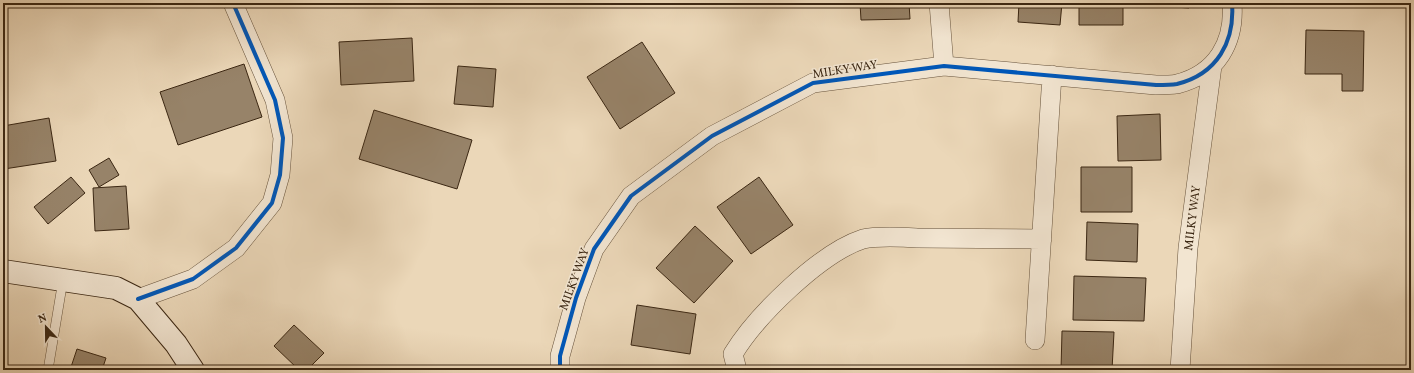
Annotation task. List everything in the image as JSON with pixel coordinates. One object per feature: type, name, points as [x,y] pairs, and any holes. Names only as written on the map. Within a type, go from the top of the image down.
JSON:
[{"type":"main road","points":[[3,271],[116,288],[138,299],[176,344],[193,370]]},
{"type":"street","points":[[138,299],[200,274],[236,248],[272,203],[280,175],[283,138],[275,100],[233,3]]},
{"type":"street","points":[[939,3],[944,66]]},
{"type":"street","name":"MILKY WAY","points":[[560,370],[560,356],[576,298],[594,249],[631,196],[712,136],[813,83],[944,66],[1156,85],[1176,84],[1195,78],[1212,66],[1224,50],[1231,31],[1232,3]]},
{"type":"street","name":"MILKY WAY","points":[[1180,370],[1188,248],[1212,66]]},
{"type":"street","points":[[1035,340],[1052,75]]},
{"type":"street","points":[[737,370],[733,354],[743,337],[780,298],[811,270],[841,249],[864,239],[904,237],[1042,239]]},
{"type":"lane","points":[[48,370],[63,279]]},
{"type":"building","points":[[860,3],[909,3],[910,19],[861,20]]},
{"type":"building","points":[[1019,3],[1062,3],[1060,25],[1018,22]]},
{"type":"building","points":[[1079,3],[1123,3],[1123,25],[1079,25]]},
{"type":"building","points":[[1145,3],[1189,3],[1189,8],[1145,5]]},
{"type":"building","points":[[1306,30],[1364,31],[1363,91],[1342,91],[1342,74],[1305,74]]},
{"type":"building","points":[[412,38],[414,81],[341,85],[339,42]]},
{"type":"building","points":[[642,42],[675,93],[620,129],[587,77]]},
{"type":"building","points":[[244,64],[262,117],[178,145],[160,92]]},
{"type":"building","points":[[458,66],[496,69],[493,107],[454,104]]},
{"type":"building","points":[[374,110],[472,140],[457,189],[359,159]]},
{"type":"building","points":[[1160,114],[1161,160],[1118,161],[1117,116]]},
{"type":"building","points":[[49,118],[56,161],[4,169],[3,126]]},
{"type":"building","points":[[109,158],[119,175],[99,187],[89,170]]},
{"type":"building","points":[[1081,167],[1132,167],[1132,212],[1081,212]]},
{"type":"building","points":[[71,177],[85,193],[48,224],[34,207]]},
{"type":"building","points":[[759,177],[793,225],[751,254],[717,207]]},
{"type":"building","points":[[126,186],[129,229],[95,231],[93,188]]},
{"type":"building","points":[[1087,222],[1138,224],[1137,262],[1086,260]]},
{"type":"building","points":[[695,226],[733,261],[694,303],[656,268]]},
{"type":"building","points":[[1074,276],[1146,278],[1144,321],[1073,320]]},
{"type":"building","points":[[637,305],[696,314],[690,354],[631,345]]},
{"type":"building","points":[[294,325],[324,353],[307,370],[299,370],[274,346]]},
{"type":"building","points":[[1062,331],[1114,332],[1112,370],[1061,370]]},
{"type":"building","points":[[77,349],[106,358],[102,370],[70,370]]},
{"type":"cycle path","points":[[138,299],[193,279],[236,248],[272,203],[280,175],[283,138],[275,100],[233,3]]},
{"type":"cycle path","points":[[560,370],[560,356],[576,298],[594,249],[631,196],[712,136],[813,83],[944,66],[1156,85],[1177,84],[1203,73],[1221,54],[1230,31],[1232,3]]}]
